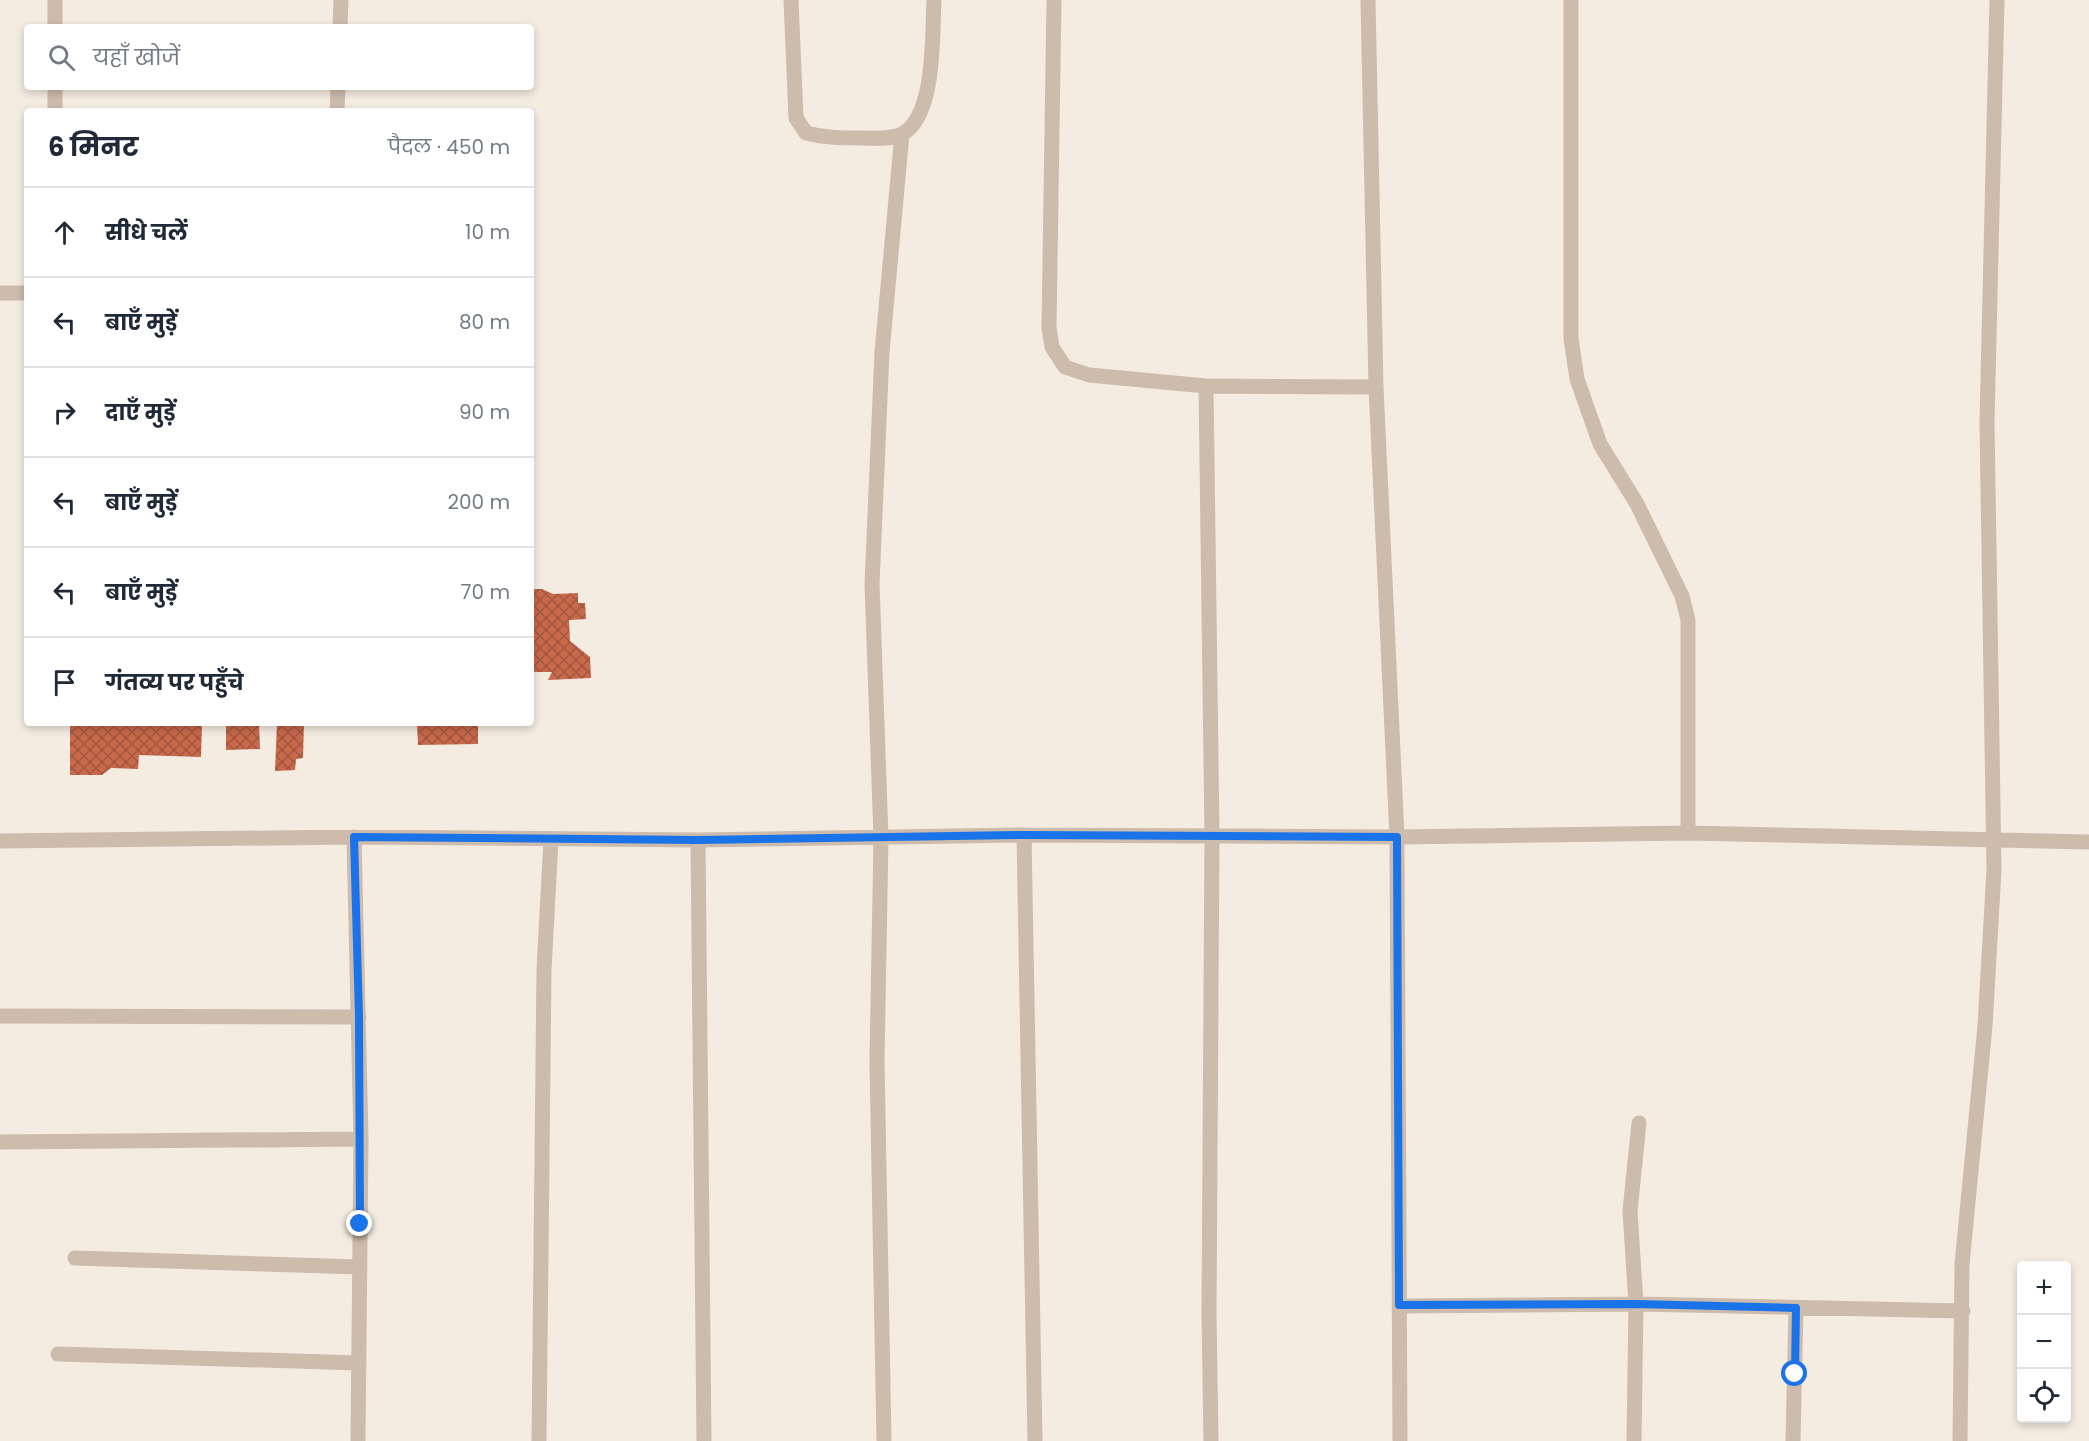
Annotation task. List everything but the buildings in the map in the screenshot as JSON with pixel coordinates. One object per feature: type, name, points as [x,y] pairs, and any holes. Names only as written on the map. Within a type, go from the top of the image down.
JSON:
[{"type":"street","points":[[55,0],[55,24]]},
{"type":"street","points":[[340,24],[341,0]]},
{"type":"street","points":[[791,0],[796,118],[806,133],[825,138],[868,138],[902,134]]},
{"type":"street","points":[[884,1441],[877,1061],[881,837],[872,584],[882,352],[902,134],[920,114],[928,84],[934,0]]},
{"type":"street","points":[[1054,0],[1049,328],[1052,347],[1065,367],[1089,375],[1206,386],[1376,387]]},
{"type":"street","points":[[1368,0],[1376,387],[1397,837],[1400,1441]]},
{"type":"street","points":[[1960,1441],[1962,1264],[1985,1026],[1993,839],[1987,422],[1996,0]]},
{"type":"street","points":[[1571,2],[1571,338],[1577,379],[1600,444],[1637,504],[1682,596],[1689,620],[1689,833]]},
{"type":"street","points":[[55,90],[55,108]]},
{"type":"street","points":[[337,108],[338,90]]},
{"type":"street","points":[[0,293],[24,293]]},
{"type":"street","points":[[1206,386],[1212,835],[1209,1314],[1211,1441]]},
{"type":"street","points":[[0,841],[354,837],[698,840],[1024,835],[1397,837],[1689,833],[2089,843]]},
{"type":"street","points":[[1024,835],[1035,1441]]},
{"type":"street","points":[[354,837],[361,1139],[358,1441]]},
{"type":"street","points":[[539,1441],[544,970],[550,839]]},
{"type":"street","points":[[698,840],[704,1441]]},
{"type":"street","points":[[0,1016],[359,1017]]},
{"type":"street","points":[[1634,1441],[1636,1304],[1630,1211],[1639,1123]]},
{"type":"street","points":[[0,1142],[361,1139]]},
{"type":"street","points":[[75,1258],[360,1267]]},
{"type":"street","points":[[1399,1305],[1636,1304],[1963,1311]]},
{"type":"street","points":[[1793,1441],[1796,1308]]},
{"type":"street","points":[[58,1353],[359,1362]]},
{"type":"route","points":[[360,1224],[361,1139],[354,837],[698,840],[1024,835],[1397,837],[1399,1305],[1636,1304],[1796,1308],[1795,1374]]}]
